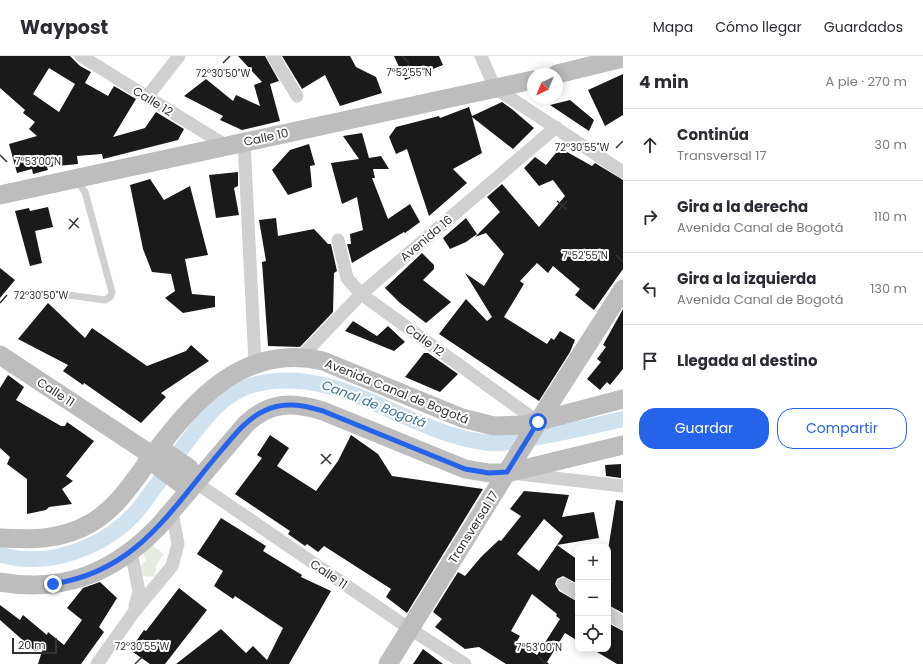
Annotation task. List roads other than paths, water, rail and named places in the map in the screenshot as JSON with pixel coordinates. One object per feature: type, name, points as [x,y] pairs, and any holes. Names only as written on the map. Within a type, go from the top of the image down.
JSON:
[{"type":"main road","points":[[563,73],[623,58]]},
{"type":"main road","name":"Calle 10","points":[[0,195],[225,145],[527,81]]},
{"type":"main road","name":"Transversal 17","points":[[388,664],[535,427],[623,289]]},
{"type":"main road","name":"Calle 11","points":[[0,355],[188,477]]},
{"type":"main road","name":"Avenida Canal de Bogotá","points":[[0,538],[50,538],[71,533],[92,522],[120,499],[159,459],[186,415],[207,393],[226,378],[255,363],[278,358],[302,356],[339,366],[474,422],[494,426],[535,427],[623,399]]},
{"type":"main road","points":[[0,582],[21,585],[38,585],[67,582],[111,566],[144,541],[172,512],[188,477],[255,416],[270,408],[302,405],[323,411],[465,469],[489,473],[623,445]]},
{"type":"street","name":"Calle 12","points":[[82,56],[225,145]]},
{"type":"street","points":[[147,97],[179,56]]},
{"type":"street","points":[[273,56],[297,96]]},
{"type":"street","points":[[481,56],[495,88],[623,172]]},
{"type":"street","name":"Avenida 16","points":[[302,356],[361,294],[556,128]]},
{"type":"street","points":[[244,141],[255,363]]},
{"type":"street","name":"Calle 12","points":[[338,240],[347,278],[361,294],[535,427]]},
{"type":"street","points":[[509,469],[623,486]]},
{"type":"street","name":"Calle 11","points":[[188,477],[410,629],[465,664]]},
{"type":"street","points":[[97,664],[134,612],[172,566],[178,544],[172,512]]},
{"type":"street","points":[[131,552],[140,591],[134,612]]},
{"type":"street","points":[[563,584],[575,592]]},
{"type":"street","points":[[611,616],[623,623]]},
{"type":"lane","points":[[68,295],[105,300],[110,297],[112,292],[85,192],[75,178]]},
{"type":"waterway","name":"Canal de Bogotá","points":[[0,555],[18,559],[55,557],[86,548],[114,532],[136,512],[198,427],[217,406],[232,394],[249,386],[280,380],[310,382],[339,389],[425,425],[453,435],[489,443],[502,443],[567,432],[623,419]]}]
